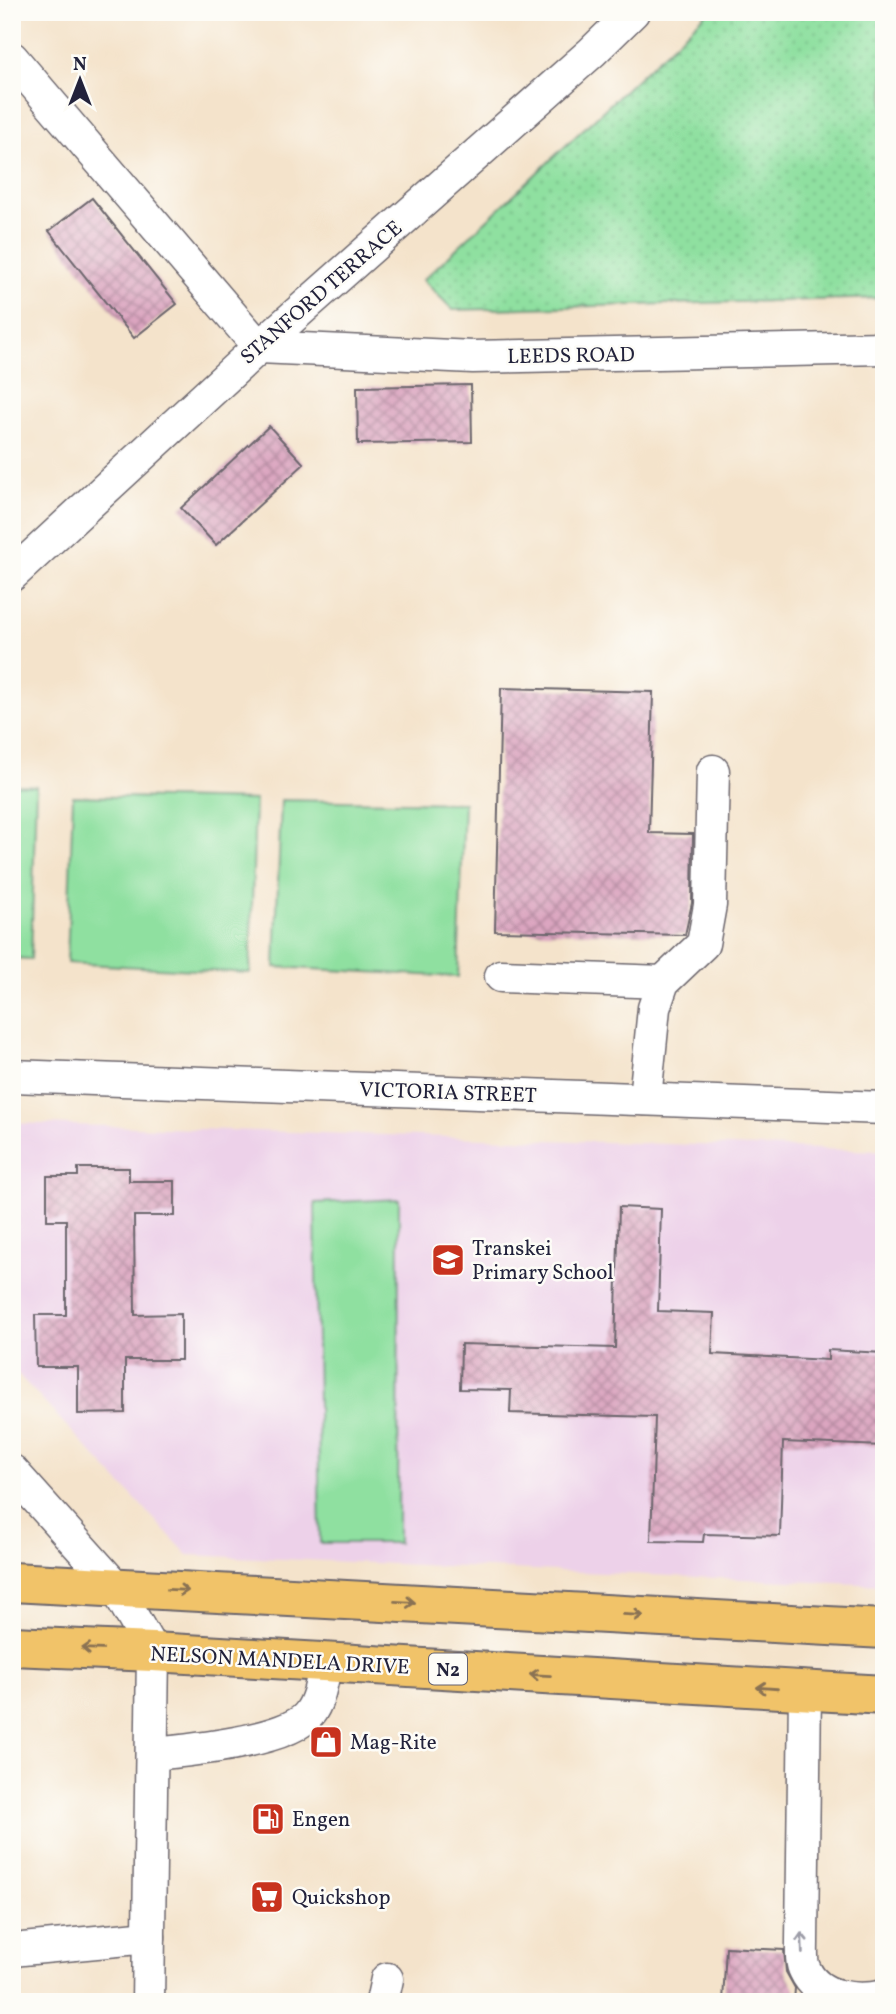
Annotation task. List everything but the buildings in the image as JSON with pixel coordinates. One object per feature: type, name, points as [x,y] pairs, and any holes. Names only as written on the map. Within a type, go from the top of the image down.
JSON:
[{"type":"highway","points":[[12,1582],[884,1629]]},
{"type":"highway","name":"NELSON MANDELA DRIVE","points":[[12,1646],[884,1695]]},
{"type":"street","name":"STANFORD TERRACE","points":[[12,575],[259,347],[562,79],[633,12]]},
{"type":"street","points":[[12,58],[259,347]]},
{"type":"street","name":"LEEDS ROAD","points":[[259,347],[473,357],[884,348]]},
{"type":"street","points":[[645,1099],[654,1007],[663,982],[703,944],[710,905],[713,771]]},
{"type":"street","points":[[501,976],[663,982]]},
{"type":"street","name":"VICTORIA STREET","points":[[12,1076],[884,1108]]},
{"type":"street","points":[[12,1471],[115,1586],[153,1652],[148,2002]]},
{"type":"street","points":[[152,1754],[208,1749],[261,1737],[299,1724],[310,1714],[326,1662]]},
{"type":"street","points":[[805,1690],[804,1969],[816,1984],[837,1997],[884,1996]]},
{"type":"street","points":[[12,1950],[149,1937]]},
{"type":"shaded area","name":"Transkei Primary School","points":[[12,1123],[884,1151],[884,1585],[188,1555],[12,1368]]},
{"type":"green space","points":[[708,12],[884,12],[884,298],[453,310],[423,280]]},
{"type":"green space","points":[[12,785],[36,786],[31,959],[12,958]]},
{"type":"green space","points":[[73,796],[255,800],[250,973],[67,963]]},
{"type":"green space","points":[[281,800],[464,803],[458,977],[275,967]]},
{"type":"green space","points":[[399,1199],[398,1543],[320,1543],[315,1203]]},
{"type":"place","name":"Transkei Primary School","points":[[448,1260]]},
{"type":"place","name":"Mag-Rite","points":[[326,1742]]},
{"type":"place","name":"Engen","points":[[268,1819]]},
{"type":"place","name":"Quickshop","points":[[267,1897]]}]
